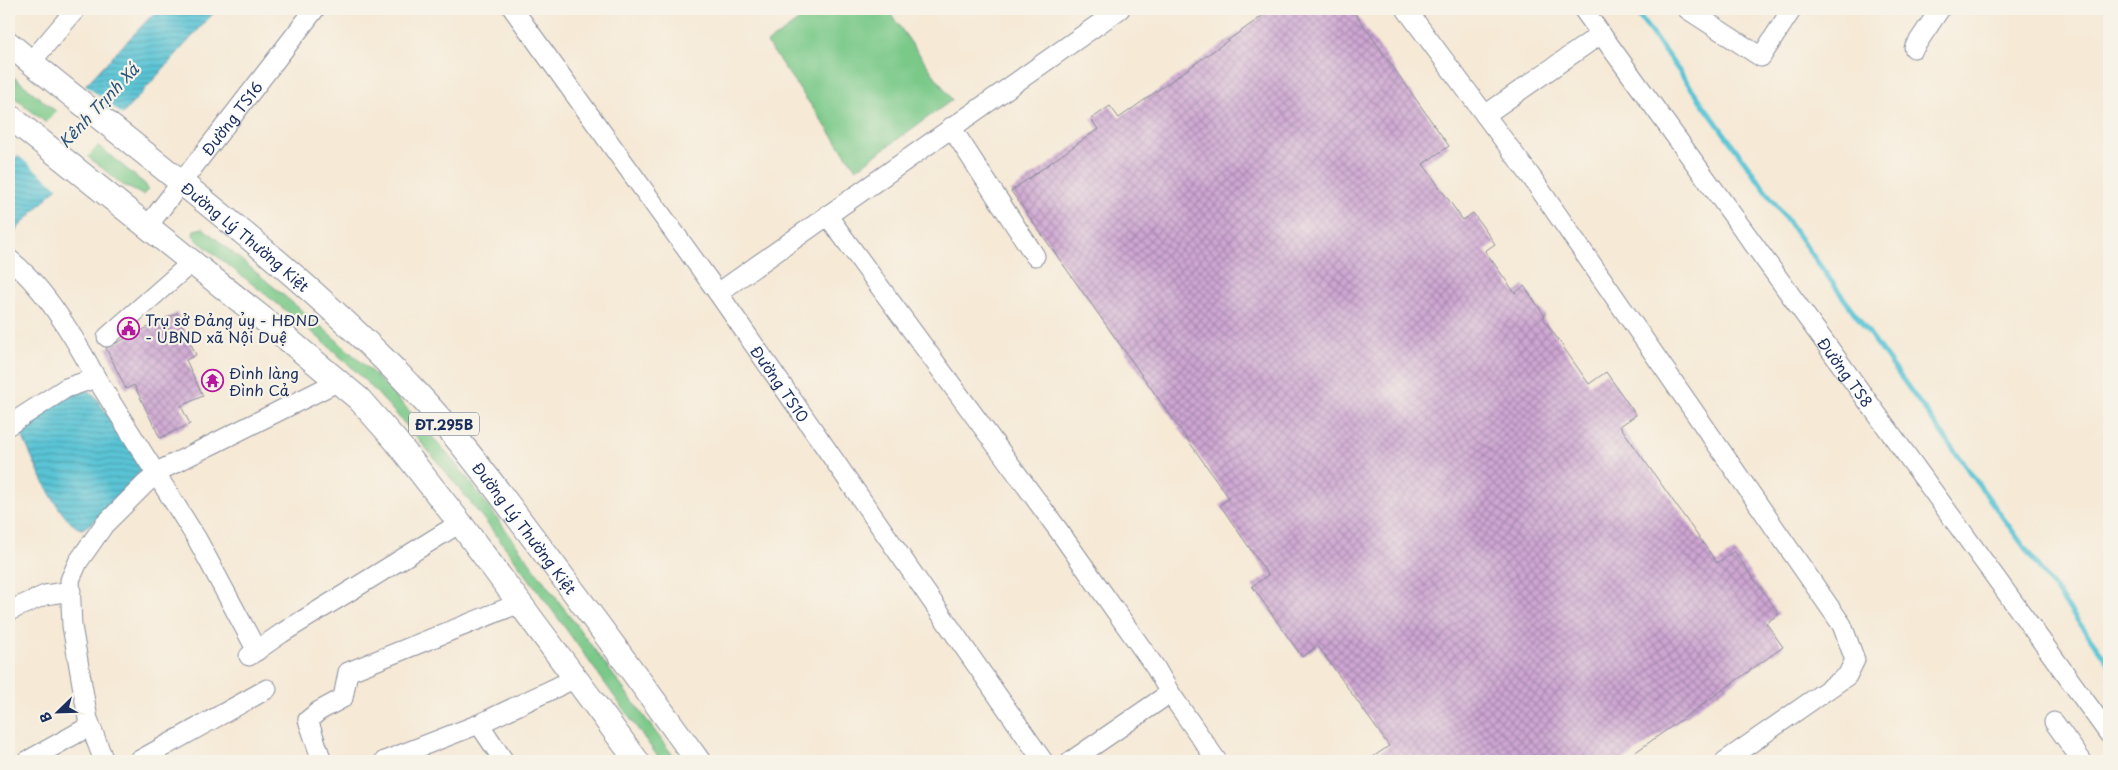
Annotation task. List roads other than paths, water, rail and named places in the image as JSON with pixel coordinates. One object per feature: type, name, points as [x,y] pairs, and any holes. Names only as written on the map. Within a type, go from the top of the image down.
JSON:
[{"type":"main road","name":"Đường Lý Thường Kiệt","points":[[9,44],[182,184],[323,303],[416,391],[486,476],[698,761]]},
{"type":"main road","name":"ĐT.295B","points":[[15,121],[339,381],[384,426],[460,523],[637,761]]},
{"type":"street","points":[[31,62],[76,9]]},
{"type":"street","name":"Đường TS16","points":[[147,227],[316,9]]},
{"type":"street","name":"Đường TS10","points":[[512,9],[718,294],[1043,761]]},
{"type":"street","points":[[718,294],[1120,9]]},
{"type":"street","points":[[1406,9],[1532,178],[1842,625],[1853,650],[1855,660],[1847,676],[1725,761]]},
{"type":"street","name":"Đường TS8","points":[[1583,9],[2109,734]]},
{"type":"street","points":[[1687,9],[1761,57],[1792,9]]},
{"type":"street","points":[[1914,48],[1940,9]]},
{"type":"street","points":[[1485,115],[1601,34]]},
{"type":"street","points":[[951,127],[1035,256]]},
{"type":"street","points":[[827,215],[1059,531],[1155,667],[1170,693],[1217,761]]},
{"type":"street","points":[[10,262],[28,274],[43,294],[85,356],[96,378],[158,473],[197,538],[253,653],[460,523]]},
{"type":"street","points":[[108,337],[192,262]]},
{"type":"street","points":[[9,424],[66,388],[96,378]]},
{"type":"street","points":[[104,761],[90,726],[72,626],[70,580],[78,562],[104,525],[158,473],[187,456],[339,381]]},
{"type":"street","points":[[9,611],[45,595],[71,591]]},
{"type":"street","points":[[322,761],[308,720],[343,698],[348,672],[520,603]]},
{"type":"street","points":[[384,761],[480,724],[576,678]]},
{"type":"street","points":[[138,761],[267,689]]},
{"type":"street","points":[[1071,761],[1170,693]]},
{"type":"street","points":[[2054,722],[2082,761]]},
{"type":"street","points":[[480,724],[504,761]]},
{"type":"street","points":[[27,761],[90,726]]},
{"type":"water","name":"Kênh Trịnh Xá","points":[[158,9],[217,9],[48,197],[9,237],[9,165]]},
{"type":"water","points":[[88,391],[94,395],[136,456],[142,470],[96,520],[82,529],[73,525],[55,502],[21,433],[27,419],[35,413],[79,392]]},
{"type":"waterway","points":[[1634,9],[2109,664]]},
{"type":"place","name":"Trụ sở Đảng ủy - HĐND - UBND xã Nội Duệ","points":[[129,328]]},
{"type":"place","name":"Đình làng Đình Cả","points":[[213,381]]}]
